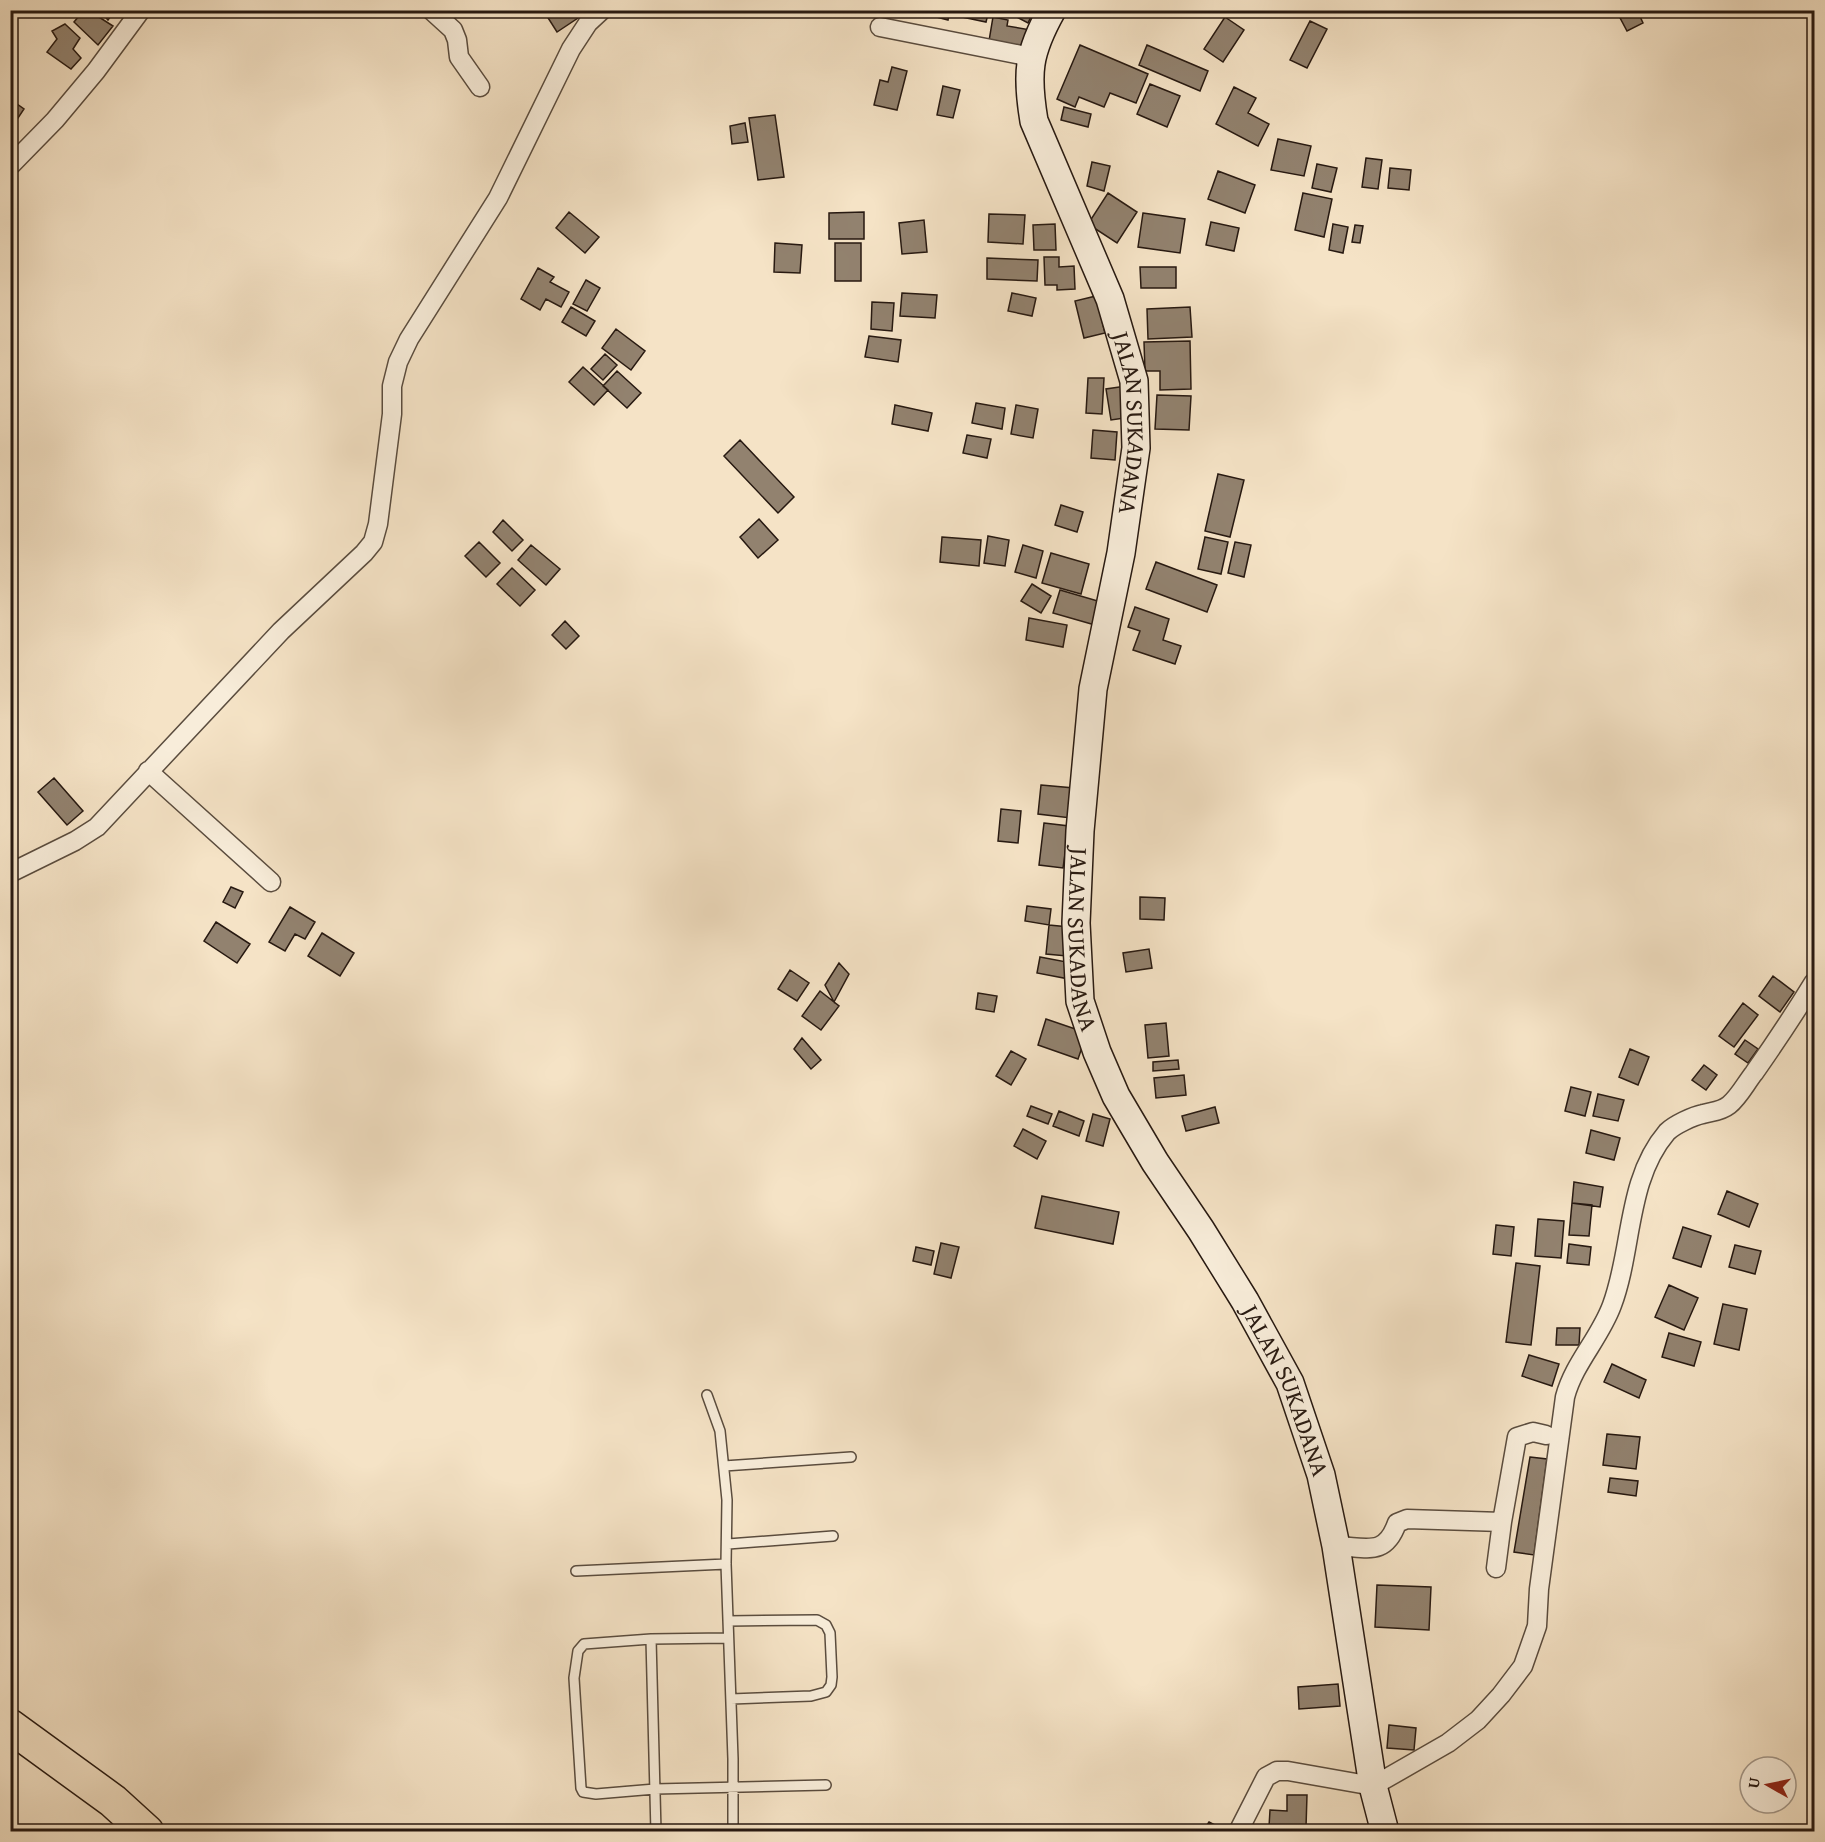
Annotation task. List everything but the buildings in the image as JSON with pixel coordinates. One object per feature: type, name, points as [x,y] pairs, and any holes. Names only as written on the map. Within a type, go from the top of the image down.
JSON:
[{"type":"highway","points":[[10,1726],[113,1801],[147,1832]]},
{"type":"main road","name":"JALAN SUKADANA","points":[[1052,10],[1030,57],[1029,93],[1034,121],[1110,299],[1134,381],[1136,448],[1120,553],[1093,689],[1080,831],[1076,923],[1080,1001],[1097,1052],[1116,1096],[1155,1162],[1245,1301],[1290,1383],[1321,1474],[1336,1546],[1373,1786],[1385,1832]]},
{"type":"street","points":[[10,166],[55,120],[96,71],[141,10]]},
{"type":"street","points":[[431,10],[453,30],[459,57],[480,87]]},
{"type":"street","points":[[10,873],[75,841],[96,827],[281,631],[373,542],[378,524],[392,414],[392,386],[398,362],[409,339],[498,198],[571,50],[588,23],[602,10]]},
{"type":"street","points":[[880,27],[1030,57]]},
{"type":"street","points":[[148,771],[271,882]]},
{"type":"street","points":[[1238,1832],[1266,1777],[1277,1771],[1288,1771],[1373,1786],[1448,1743],[1478,1720],[1523,1666],[1537,1626],[1539,1589],[1565,1398],[1570,1380],[1597,1338],[1612,1306],[1626,1256],[1641,1178],[1652,1155],[1669,1130],[1702,1114],[1717,1112],[1735,1098],[1786,1029],[1815,981]]},
{"type":"street","points":[[1496,1568],[1516,1437],[1533,1432],[1546,1435]]},
{"type":"street","points":[[1336,1546],[1376,1547],[1385,1545],[1390,1540],[1397,1523],[1407,1519],[1502,1522]]},
{"type":"lane","points":[[707,1395],[720,1431],[724,1466],[728,1544],[727,1638],[731,1699],[733,1832]]},
{"type":"lane","points":[[724,1466],[851,1457]]},
{"type":"lane","points":[[728,1544],[833,1536]]},
{"type":"lane","points":[[576,1571],[726,1564]]},
{"type":"lane","points":[[728,1621],[817,1620],[826,1625],[830,1633],[832,1677],[831,1685],[826,1692],[811,1696],[731,1699]]},
{"type":"lane","points":[[727,1638],[651,1638],[584,1644],[578,1651],[574,1678],[581,1788],[586,1793],[596,1794],[655,1789],[826,1785]]},
{"type":"lane","points":[[651,1638],[656,1832]]}]
